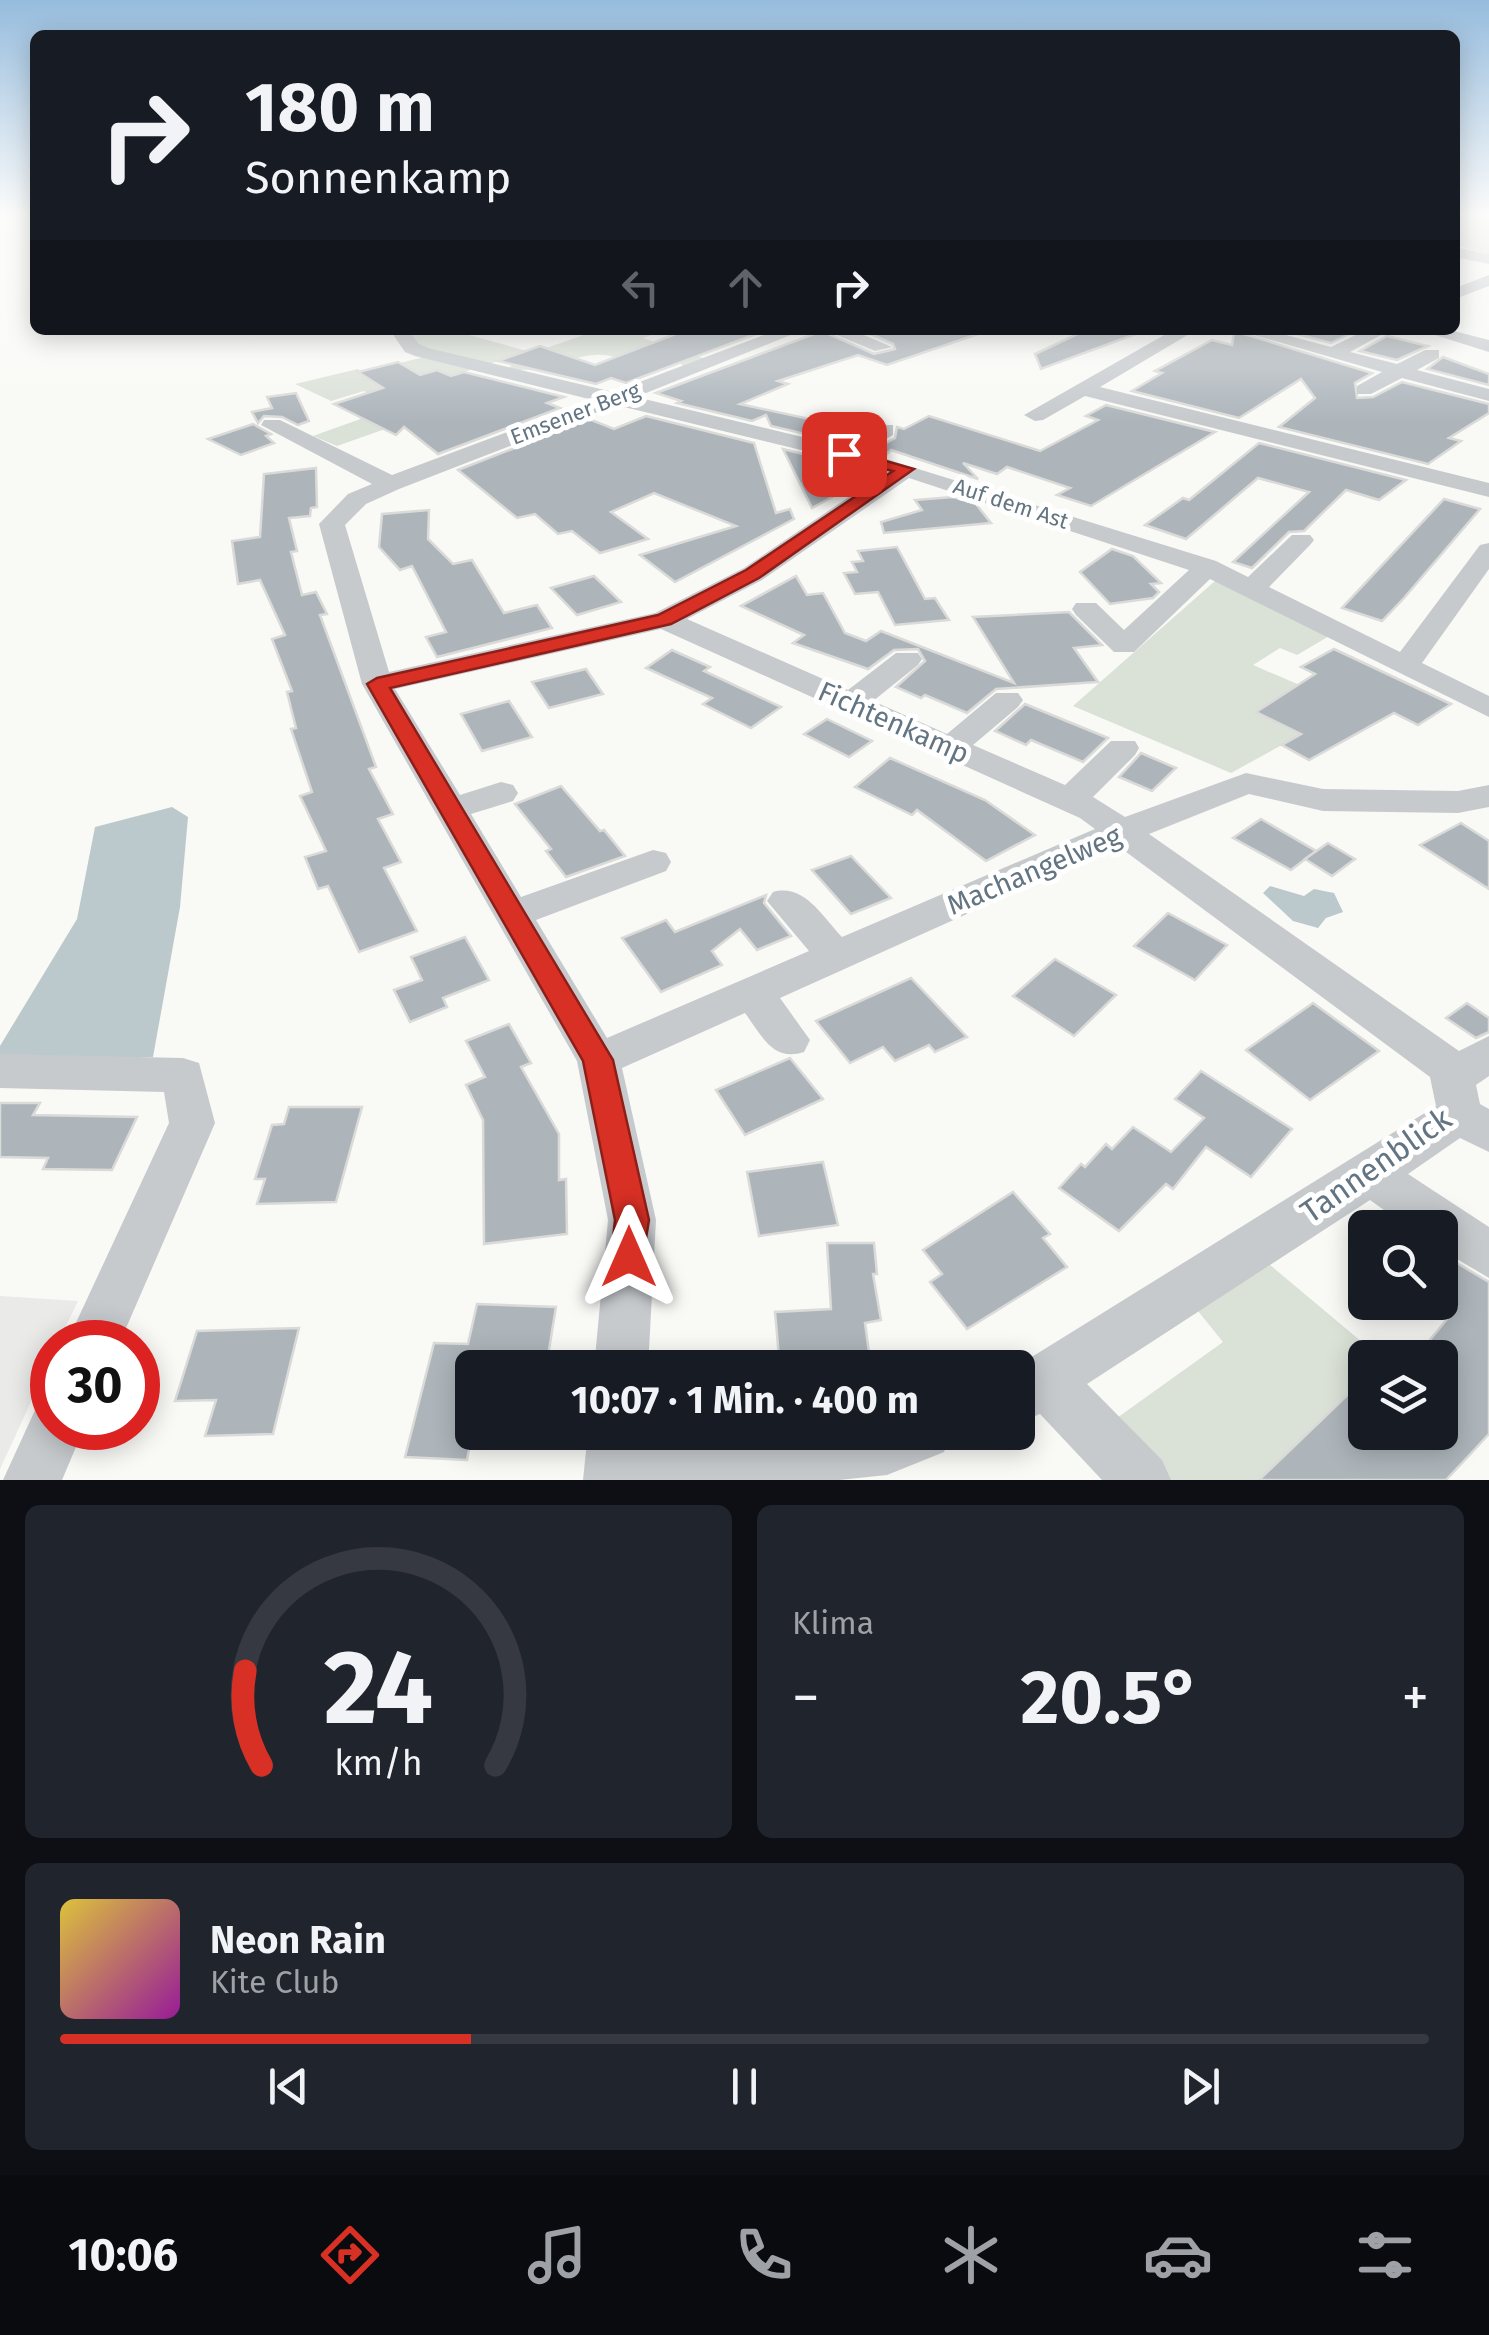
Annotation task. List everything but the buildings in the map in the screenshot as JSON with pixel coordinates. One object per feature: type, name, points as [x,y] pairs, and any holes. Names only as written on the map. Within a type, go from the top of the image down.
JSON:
[{"type":"street","name":"Auf dem Ast","points":[[403,335],[412,348],[429,354],[906,469],[1207,567],[1489,708]]},
{"type":"street","name":"Emsener Berg","points":[[374,491],[781,335]]},
{"type":"street","points":[[848,335],[882,347]]},
{"type":"street","points":[[1035,415],[1178,335]]},
{"type":"street","points":[[1265,335],[1489,395]]},
{"type":"street","points":[[1333,353],[1371,335]]},
{"type":"street","points":[[1447,335],[1489,346]]},
{"type":"street","points":[[400,361],[429,354]]},
{"type":"street","points":[[1364,390],[1432,354]]},
{"type":"street","points":[[632,366],[667,378]]},
{"type":"street","points":[[1083,390],[1489,490]]},
{"type":"street","points":[[272,425],[374,491],[332,524],[377,684],[598,1060],[632,1220],[622,1350]]},
{"type":"street","points":[[844,454],[885,430]]},
{"type":"street","points":[[1431,476],[1458,452]]},
{"type":"street","points":[[377,684],[664,620],[753,574],[906,469]]},
{"type":"street","points":[[1252,590],[1301,540]]},
{"type":"street","points":[[1405,666],[1489,551]]},
{"type":"street","points":[[1086,609],[1124,646],[1207,567]]},
{"type":"street","name":"Fichtenkamp","points":[[664,620],[1092,810],[1120,832]]},
{"type":"street","points":[[850,703],[907,659]]},
{"type":"street","points":[[950,747],[1007,700]]},
{"type":"street","points":[[1070,800],[1123,748]]},
{"type":"street","name":"Machangelweg","points":[[598,1060],[1120,832],[1246,783],[1323,800],[1458,802],[1489,796]]},
{"type":"street","points":[[451,809],[501,793]]},
{"type":"street","name":"Tannenblick","points":[[1035,1384],[1370,1174],[1476,1099],[1450,1068],[1120,832]]},
{"type":"street","points":[[513,914],[653,862]]},
{"type":"street","points":[[786,901],[836,956]]},
{"type":"street","points":[[753,993],[789,1040]]},
{"type":"street","points":[[0,1070],[183,1075],[192,1123],[104,1320]]},
{"type":"street","points":[[1370,1174],[1489,1256]]},
{"type":"street","points":[[1035,1390],[1142,1480]]},
{"type":"street","points":[[32,1480],[46,1450]]},
{"type":"street","points":[[614,1462],[819,1450]]},
{"type":"shaded area","points":[[409,335],[469,335],[527,351],[489,364],[421,348]]},
{"type":"shaded area","points":[[584,335],[651,335],[643,338],[706,359],[683,368],[677,353],[649,344],[618,358],[591,355],[523,370],[509,369],[515,359]]},
{"type":"shaded area","points":[[424,357],[473,369],[452,376],[437,370],[385,429],[337,446],[313,436],[391,408],[364,391],[331,401],[295,384],[358,369],[375,382],[413,371],[400,363]]},
{"type":"shaded area","points":[[1215,581],[1331,635],[1297,655],[1280,648],[1253,665],[1351,707],[1231,773],[1073,706]]},
{"type":"shaded area","points":[[172,807],[188,817],[180,907],[153,1057],[0,1058],[0,1046],[77,919],[95,827]]},
{"type":"shaded area","points":[[1270,886],[1304,896],[1314,889],[1334,893],[1343,912],[1326,918],[1318,928],[1293,921],[1263,893]]},
{"type":"shaded area","points":[[1270,1265],[1360,1340],[1348,1340],[1348,1394],[1259,1480],[1142,1480],[1096,1433],[1223,1342],[1198,1311]]},
{"type":"shaded area","points":[[0,1296],[78,1301],[69,1320],[30,1320],[30,1404],[0,1469]]},
{"type":"route","points":[[629,1257],[632,1220],[598,1060],[377,684],[664,620],[753,574],[906,469],[844,454]]}]
